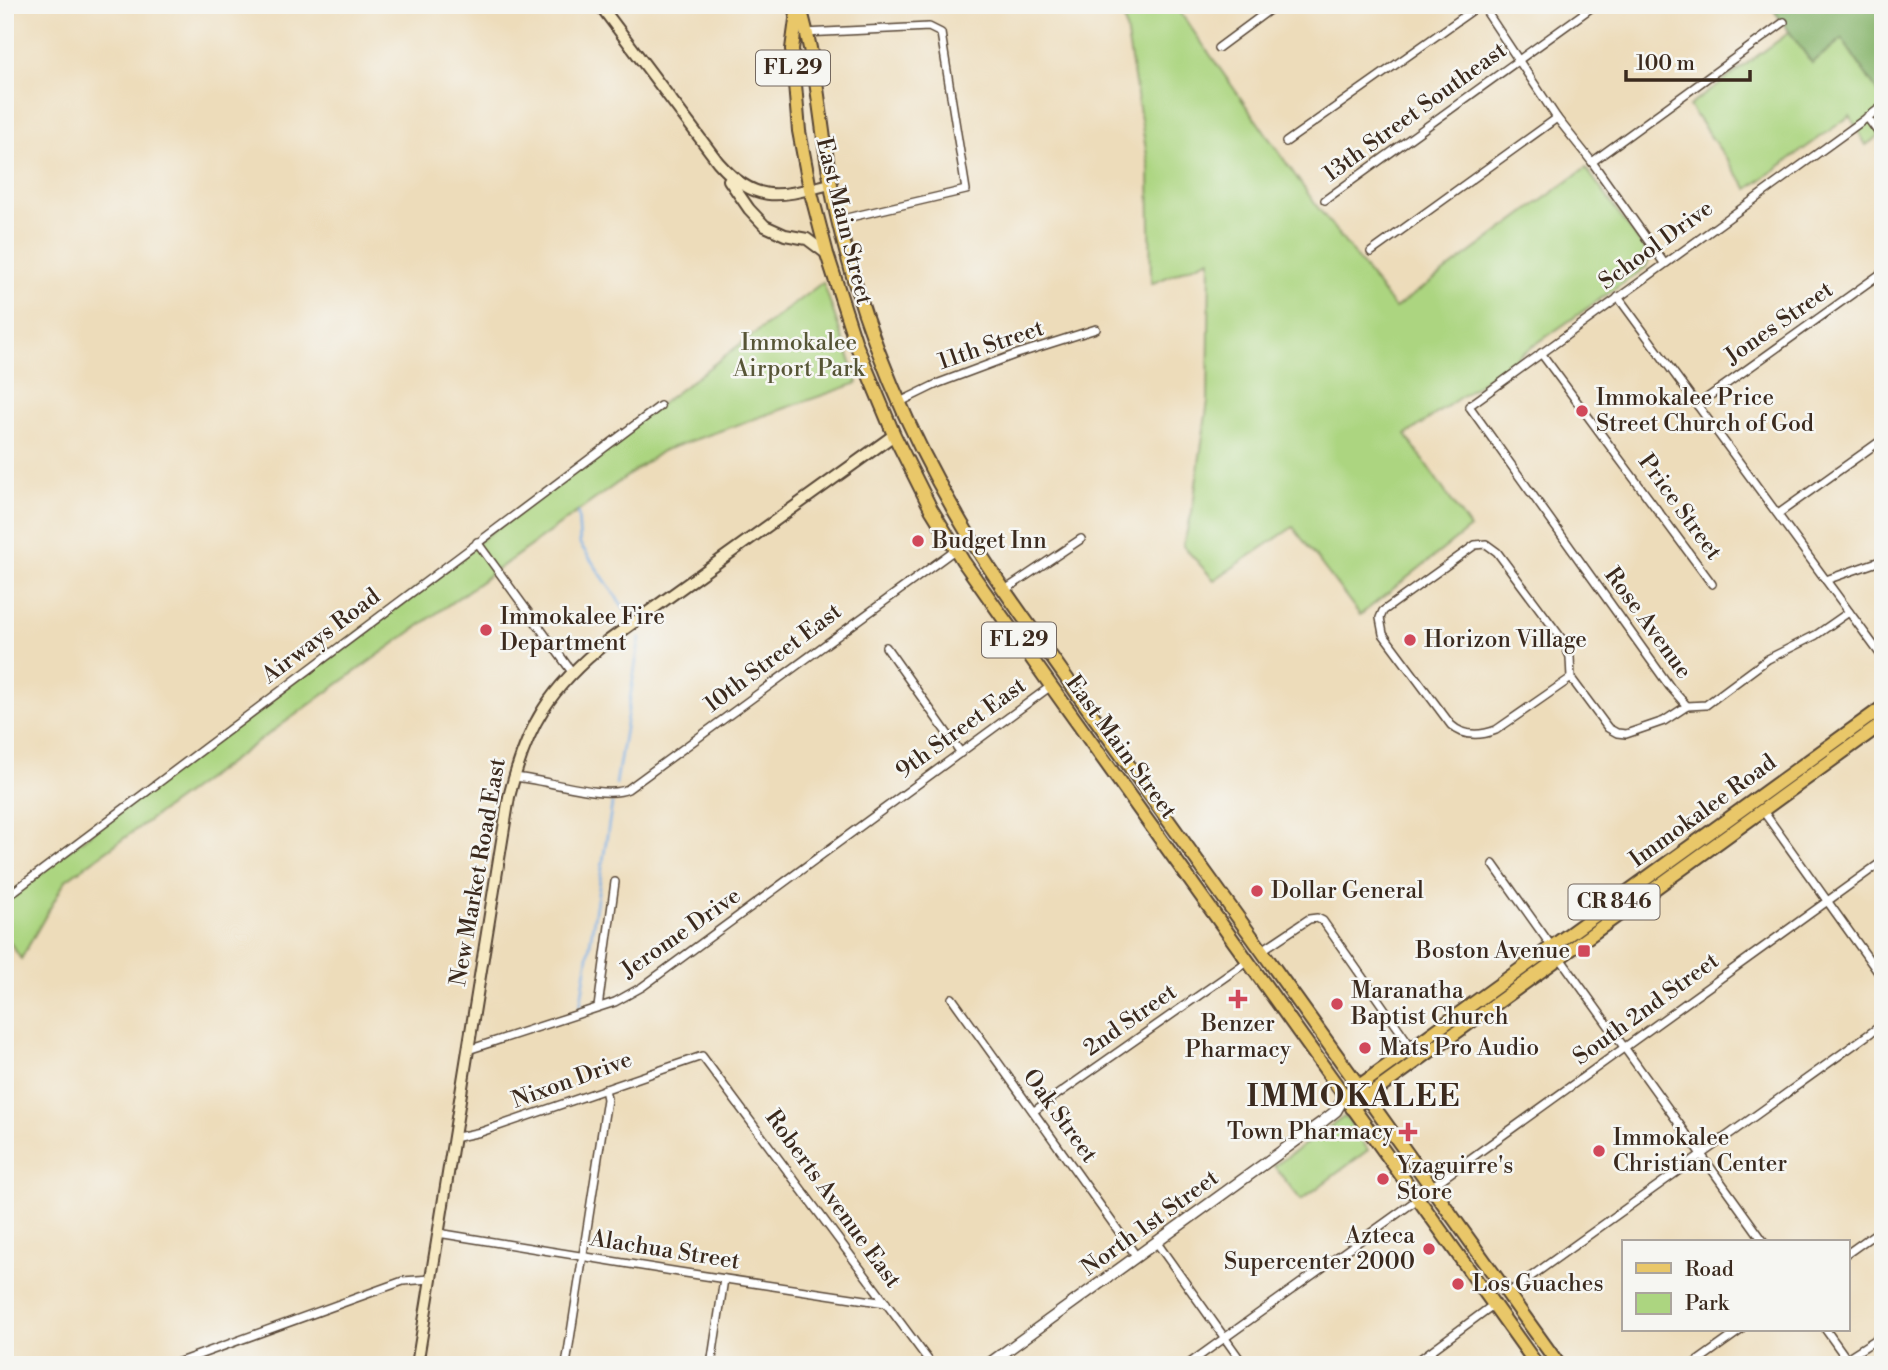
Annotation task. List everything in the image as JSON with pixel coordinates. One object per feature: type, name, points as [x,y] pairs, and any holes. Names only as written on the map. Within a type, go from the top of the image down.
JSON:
[{"type":"main road","points":[[600,5],[718,162],[758,220],[785,235],[807,239],[827,254]]},
{"type":"main road","name":"East Main Street","points":[[799,5],[808,32],[830,184],[870,327],[911,427],[957,516],[1066,677],[1359,1086]]},
{"type":"main road","name":"East Main Street","points":[[799,5],[793,33],[793,78],[810,189],[827,254],[856,344],[894,435],[931,509],[1051,686],[1348,1102]]},
{"type":"main road","points":[[718,162],[735,181],[754,191],[783,194],[830,184]]},
{"type":"main road","points":[[894,435],[911,427]]},
{"type":"main road","name":"New Market Road East","points":[[417,1365],[500,846],[519,757],[536,721],[572,671],[617,634],[894,435]]},
{"type":"main road","points":[[1051,686],[1066,677]]},
{"type":"main road","name":"Immokalee Road","points":[[1348,1102],[1367,1097],[1458,1023],[1883,707]]},
{"type":"main road","name":"Immokalee Road","points":[[1556,952],[1763,811],[1883,723]]},
{"type":"main road","points":[[1755,800],[1763,811]]},
{"type":"main road","points":[[1248,961],[1261,951]]},
{"type":"main road","name":"Immokalee Road","points":[[1348,1102],[1359,1086],[1412,1048],[1458,1023]]},
{"type":"main road","name":"FL 29","points":[[1359,1086],[1559,1365]]},
{"type":"main road","name":"FL 29","points":[[1348,1102],[1536,1365]]},
{"type":"main road","points":[[1493,1304],[1508,1293]]},
{"type":"street","points":[[1218,48],[1276,5]]},
{"type":"street","points":[[1286,142],[1481,5],[1557,117],[1664,263]]},
{"type":"street","name":"13th Street Southeast","points":[[1325,200],[1595,5]]},
{"type":"street","points":[[1592,162],[1784,22]]},
{"type":"street","points":[[793,33],[929,27],[941,33],[966,190],[838,220]]},
{"type":"street","name":"School Drive","points":[[1469,406],[1883,106]]},
{"type":"street","points":[[1371,253],[1557,117]]},
{"type":"street","points":[[1867,117],[1883,139]]},
{"type":"street","name":"Jones Street","points":[[1697,405],[1883,272]]},
{"type":"street","points":[[1618,297],[1883,658]]},
{"type":"street","name":"11th Street","points":[[900,402],[950,379],[1096,329]]},
{"type":"street","name":"Price Street","points":[[1541,352],[1712,584]]},
{"type":"street","name":"Airways Road","points":[[5,898],[660,406]]},
{"type":"street","name":"Rose Avenue","points":[[1469,406],[1670,687],[1687,706],[1706,705],[1768,659],[1816,635],[1849,612]]},
{"type":"street","points":[[1778,514],[1883,439]]},
{"type":"street","points":[[1005,590],[1082,539]]},
{"type":"street","points":[[477,542],[572,671]]},
{"type":"street","points":[[1572,678],[1496,730],[1470,735],[1451,725],[1383,634],[1380,618],[1383,611],[1475,545],[1486,544],[1497,551],[1562,639],[1570,657],[1572,678],[1608,728],[1617,733],[1626,733],[1664,721],[1687,706]]},
{"type":"street","name":"10th Street East","points":[[514,777],[613,793],[628,789],[956,549]]},
{"type":"street","points":[[1826,580],[1883,560]]},
{"type":"street","points":[[886,647],[961,753]]},
{"type":"street","name":"9th Street East","points":[[894,802],[1051,686]]},
{"type":"street","name":"Jerome Drive","points":[[468,1050],[615,1002],[642,987],[894,802]]},
{"type":"street","points":[[1763,811],[1883,979]]},
{"type":"street","name":"South 2nd Street","points":[[1431,1186],[1883,861]]},
{"type":"street","points":[[1493,864],[1763,1240]]},
{"type":"street","points":[[598,1007],[615,882]]},
{"type":"street","points":[[1261,951],[1302,923],[1317,918],[1323,921],[1412,1048]]},
{"type":"street","name":"2nd Street","points":[[1034,1111],[1248,961]]},
{"type":"street","name":"Oak Street","points":[[952,998],[1136,1257]]},
{"type":"street","points":[[1508,1293],[1883,1024]]},
{"type":"street","name":"Nixon Drive","points":[[453,1138],[481,1132],[702,1056]]},
{"type":"street","name":"Roberts Avenue East","points":[[702,1056],[932,1365]]},
{"type":"street","points":[[566,1365],[607,1099],[605,1089]]},
{"type":"street","name":"North 1st Street","points":[[987,1365],[1348,1102]]},
{"type":"street","points":[[1187,1365],[1418,1199]]},
{"type":"street","points":[[1850,1252],[1883,1228]]},
{"type":"street","name":"Alachua Street","points":[[438,1233],[886,1303]]},
{"type":"street","points":[[1157,1243],[1244,1365]]},
{"type":"street","points":[[171,1365],[403,1281],[430,1279]]},
{"type":"street","points":[[711,1365],[724,1279]]},
{"type":"street","points":[[1412,1365],[1493,1304]]},
{"type":"street","points":[[1692,1365],[1738,1332]]},
{"type":"street","points":[[1827,1332],[1849,1362],[1883,1335]]},
{"type":"green space","points":[[1122,5],[1175,5],[1316,205],[1395,308],[1586,168],[1650,257],[1646,267],[1406,435],[1470,528],[1360,615],[1293,527],[1214,580],[1183,546],[1192,512],[1208,401],[1210,259],[1151,284],[1149,168]]},
{"type":"green space","points":[[1770,5],[1883,5],[1883,89],[1878,92],[1842,39],[1812,63]]},
{"type":"green space","points":[[1790,32],[1812,63],[1842,39],[1878,92],[1883,89],[1883,133],[1866,145],[1850,116],[1748,189],[1689,106]]},
{"type":"green space","name":"Immokalee Airport Park","points":[[823,282],[858,383],[662,451],[66,880],[21,959],[5,935],[5,898]]},
{"type":"green space","points":[[1344,1117],[1368,1150],[1301,1200],[1274,1166]]},
{"type":"waterway","points":[[578,513],[580,544],[626,611]]},
{"type":"waterway","points":[[616,784],[640,637]]},
{"type":"waterway","points":[[580,1007],[612,804]]},
{"type":"place","name":"Immokalee Price Street Church of God","points":[[1582,411]]},
{"type":"place","name":"Budget Inn","points":[[918,541]]},
{"type":"place","name":"Immokalee Fire Department","points":[[486,630]]},
{"type":"place","name":"Horizon Village","points":[[1410,640]]},
{"type":"place","name":"Dollar General","points":[[1257,891]]},
{"type":"place","name":"Boston Avenue","points":[[1584,951]]},
{"type":"place","name":"Benzer Pharmacy","points":[[1238,999]]},
{"type":"place","name":"Maranatha Baptist Church","points":[[1337,1004]]},
{"type":"place","name":"Mats Pro Audio","points":[[1365,1048]]},
{"type":"place","name":"Town Pharmacy","points":[[1408,1132]]},
{"type":"place","name":"Immokalee Christian Center","points":[[1599,1151]]},
{"type":"place","name":"Yzaguirre's Store","points":[[1383,1179]]},
{"type":"place","name":"Azteca Supercenter 2000","points":[[1429,1249]]},
{"type":"place","name":"Los Guaches","points":[[1458,1284]]},
{"type":"district","name":"IMMOKALEE","points":[[1354,1097]]}]
